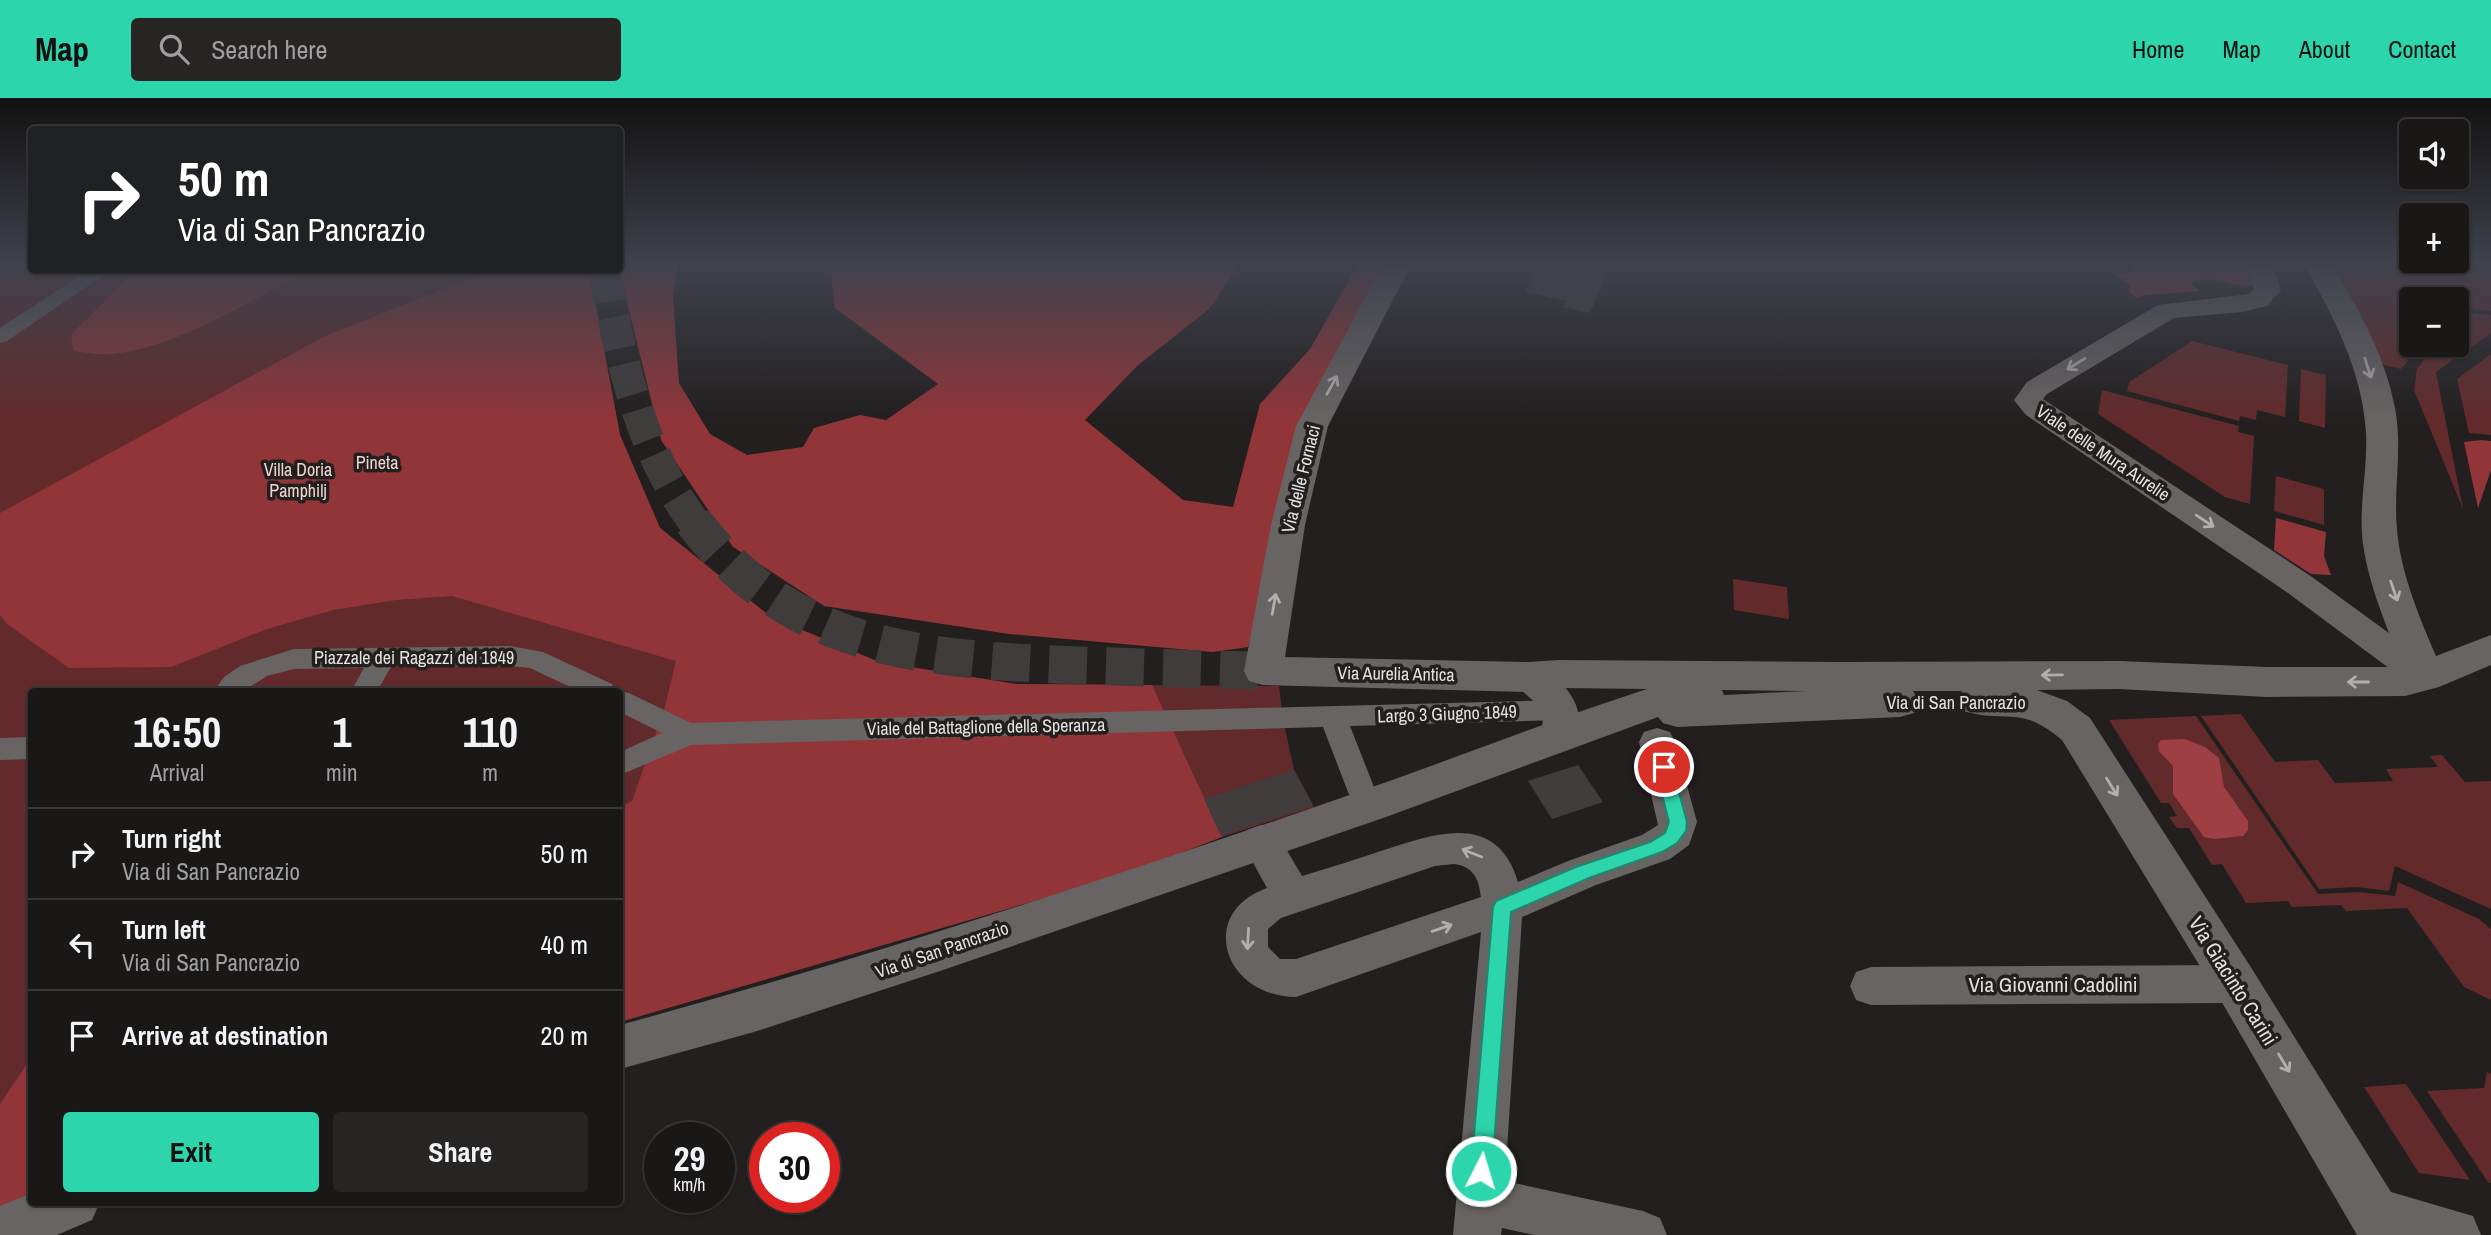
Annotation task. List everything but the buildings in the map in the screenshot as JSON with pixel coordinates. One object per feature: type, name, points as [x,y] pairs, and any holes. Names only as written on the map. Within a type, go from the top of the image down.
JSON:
[{"type":"street","points":[[0,338],[33,316]]},
{"type":"street","name":"Via delle Fornaci","points":[[1263,671],[1288,525],[1312,426],[1370,316]]},
{"type":"street","name":"Viale delle Mura Aurelie","points":[[2158,316],[2037,388],[2028,400],[2036,409],[2300,585],[2425,677]]},
{"type":"street","points":[[2348,316],[2371,372],[2382,433],[2379,524],[2382,553],[2425,677]]},
{"type":"street","name":"Via di San Pancrazio","points":[[1529,677],[1559,674],[2119,675],[2267,682],[2375,682],[2425,677],[2491,649]]},
{"type":"street","name":"Piazzale dei Ragazzi del 1849","points":[[230,688],[265,666],[294,659],[510,656],[534,659],[597,688]]},
{"type":"street","points":[[367,688],[384,657]]},
{"type":"street","name":"Via Aurelia Antica","points":[[1263,671],[1529,677]]},
{"type":"street","name":"Via di San Pancrazio","points":[[1651,725],[1665,699],[1717,693],[1915,687],[1970,676]]},
{"type":"street","points":[[1529,677],[1553,695],[1558,725]]},
{"type":"street","name":"Via di San Pancrazio","points":[[1529,677],[1560,683],[1651,725]]},
{"type":"street","name":"Via di San Pancrazio","points":[[2076,729],[2070,705],[2073,699],[2081,696],[2267,682]]},
{"type":"street","name":"Via di San Pancrazio","points":[[623,1046],[847,982],[1261,841],[1558,725],[1651,725],[1683,712],[1860,703],[2015,700],[2051,709],[2076,729]]},
{"type":"street","points":[[623,702],[688,734]]},
{"type":"street","points":[[1333,718],[1362,792]]},
{"type":"street","name":"Largo 3 Giugno 1849","points":[[1283,719],[1558,725]]},
{"type":"street","name":"Viale del Battaglione della Speranza","points":[[688,734],[1283,719]]},
{"type":"street","points":[[1643,1235],[1478,1217],[1503,907],[1501,884],[1494,867],[1478,855],[1454,848],[1435,850],[1292,896],[1258,911],[1246,940],[1248,954],[1258,968],[1277,978],[1288,979],[1503,907],[1583,873],[1656,847],[1675,834],[1678,822],[1651,725]]},
{"type":"street","name":"Via Giacinto Carini","points":[[2076,729],[2236,984],[2381,1223]]},
{"type":"street","points":[[623,763],[688,734]]},
{"type":"street","points":[[0,749],[28,748]]},
{"type":"street","points":[[1261,841],[1292,896]]},
{"type":"street","name":"Via Giovanni Cadolini","points":[[1871,986],[2236,984]]},
{"type":"street","points":[[0,1233],[64,1206]]},
{"type":"street","points":[[2381,1223],[2454,1235]]},
{"type":"green space","name":"Villa Doria Pamphilj","points":[[0,316],[598,316],[620,435],[660,528],[771,617],[879,662],[1016,684],[1279,686],[1294,770],[1314,807],[1222,837],[1120,876],[623,1021],[623,688],[28,688],[28,1200],[0,1211]]},
{"type":"green space","points":[[90,316],[223,316],[166,341],[107,354],[74,351],[71,335]]},
{"type":"green space","name":"Villa Doria Pamphilj","points":[[375,316],[598,316],[620,435],[660,528],[771,617],[879,662],[1016,684],[1152,685],[1222,837],[1120,876],[623,1021],[623,806],[632,801],[664,710],[676,661],[452,596],[396,600],[333,610],[267,629],[171,667],[69,668],[7,624],[0,615],[0,513],[325,336]]},
{"type":"green space","points":[[630,316],[674,316],[679,383],[710,434],[747,455],[803,447],[814,428],[860,415],[886,420],[938,384],[846,316],[1200,316],[1137,366],[1085,420],[1183,500],[1233,507],[1260,404],[1310,349],[1329,316],[1361,316],[1319,392],[1248,647],[1213,652],[1009,634],[824,606],[733,547],[661,440]]},
{"type":"green space","points":[[2356,316],[2399,316],[2399,357],[2411,357],[2401,369],[2381,364]]},
{"type":"green space","points":[[2469,316],[2491,316],[2491,333],[2469,349]]},
{"type":"green space","points":[[2192,341],[2288,365],[2285,417],[2257,410],[2256,420],[2240,416],[2239,421],[2127,391],[2129,382]]},
{"type":"green space","points":[[2491,354],[2491,435],[2469,433],[2457,379]]},
{"type":"green space","points":[[2426,357],[2457,357],[2436,372],[2463,509],[2414,390],[2417,369]]},
{"type":"green space","points":[[2301,369],[2326,375],[2325,428],[2299,421]]},
{"type":"green space","points":[[2102,390],[2239,426],[2238,432],[2254,436],[2250,504],[2225,497],[2098,414]]},
{"type":"green space","points":[[2491,441],[2491,470],[2478,508],[2464,442]]},
{"type":"green space","points":[[2276,476],[2324,489],[2324,525],[2274,511]]},
{"type":"green space","points":[[2276,518],[2326,532],[2324,556],[2331,575],[2311,574],[2274,550]]},
{"type":"green space","points":[[1733,579],[1787,587],[1789,619],[1734,610]]},
{"type":"green space","points":[[2241,714],[2275,762],[2318,760],[2335,783],[2393,781],[2386,769],[2438,767],[2430,756],[2442,755],[2465,782],[2491,781],[2491,909],[2395,866],[2389,891],[2357,887],[2319,889],[2201,716]]},
{"type":"green space","points":[[2196,716],[2318,894],[2360,892],[2395,896],[2398,882],[2479,919],[2491,929],[2491,1000],[2464,987],[2407,908],[2346,911],[2341,905],[2292,907],[2288,901],[2246,903],[2222,864],[2212,865],[2189,828],[2177,828],[2169,817],[2177,816],[2169,803],[2161,803],[2109,720]]},
{"type":"green space","points":[[28,1062],[28,1200],[0,1211],[0,1104]]},
{"type":"green space","points":[[2487,1072],[2491,1074],[2491,1183],[2427,1091],[2484,1088]]},
{"type":"green space","points":[[2406,1084],[2470,1180],[2419,1173],[2364,1087]]},
{"type":"shaded area","points":[[2185,739],[2205,747],[2219,758],[2224,787],[2248,821],[2248,830],[2243,836],[2214,839],[2204,837],[2173,794],[2173,766],[2159,751],[2158,744],[2161,740]]},
{"type":"tunnel","points":[[614,316],[625,370],[646,433],[675,494],[694,522]]},
{"type":"tunnel","points":[[693,521],[730,563],[771,596],[814,621],[860,638],[959,658],[1066,665],[1263,671]]},
{"type":"route","points":[[1481,1171],[1503,907],[1583,873],[1656,847],[1671,838],[1677,831],[1678,822],[1664,767]]},
{"type":"park label","name":"Pineta","points":[[377,463]]}]
